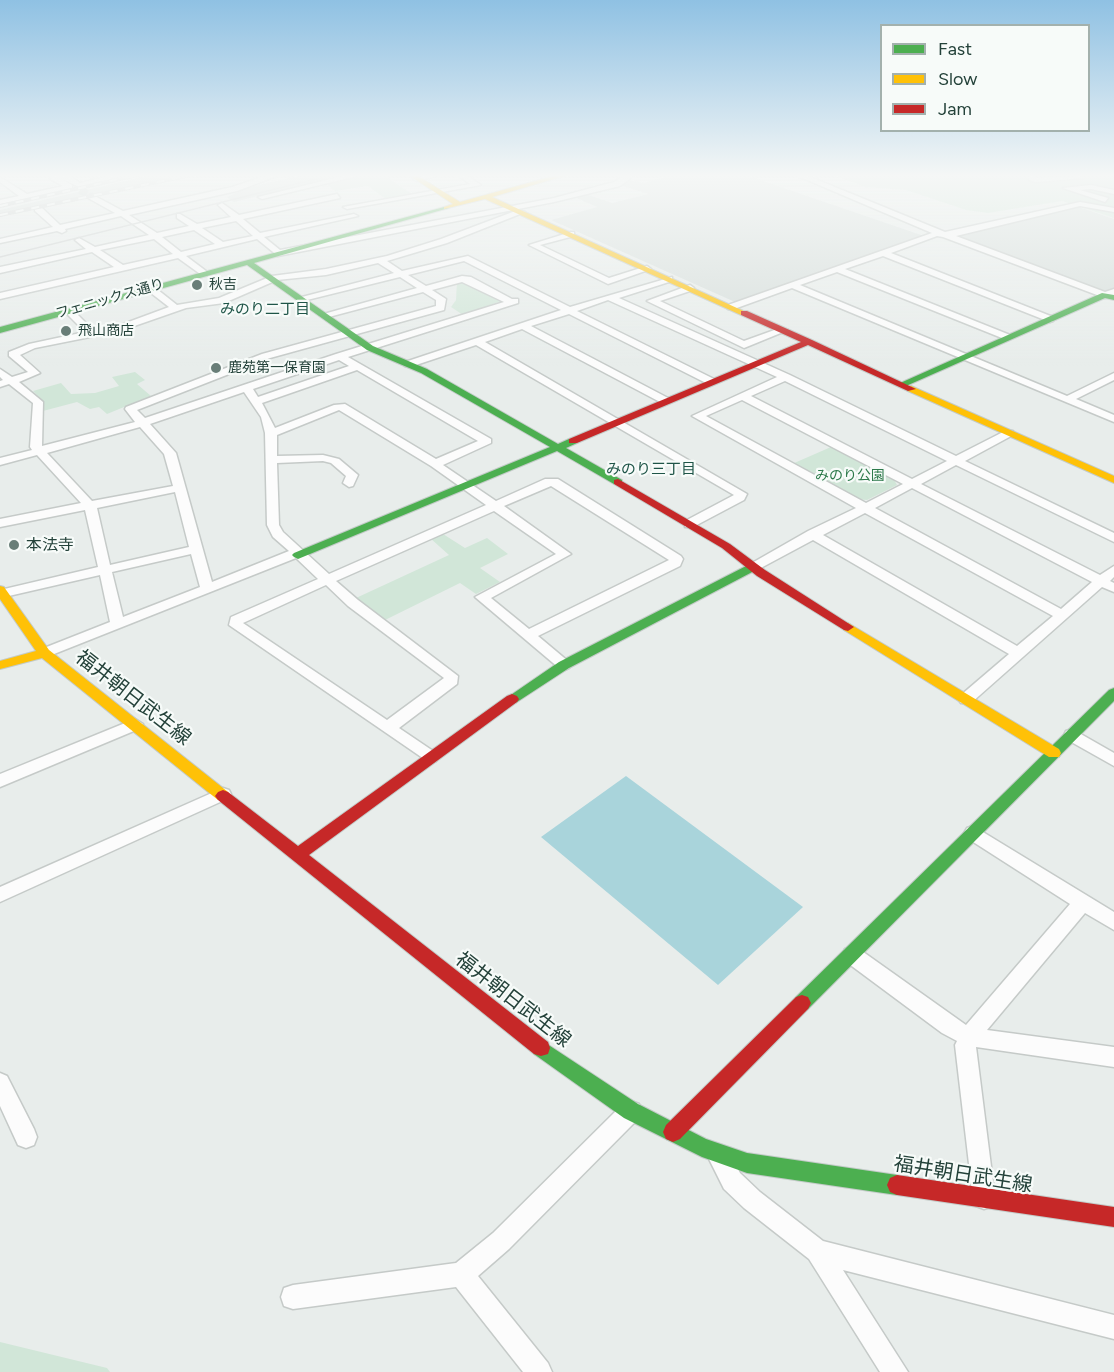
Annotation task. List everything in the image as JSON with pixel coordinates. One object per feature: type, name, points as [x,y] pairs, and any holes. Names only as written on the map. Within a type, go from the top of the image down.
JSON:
[{"type":"street","points":[[0,270],[149,238]]},
{"type":"street","points":[[160,238],[203,273]]},
{"type":"street","points":[[211,238],[221,245]]},
{"type":"street","points":[[0,296],[249,238]]},
{"type":"street","points":[[260,238],[278,252],[358,238]]},
{"type":"street","name":"フェニックス通り","points":[[0,330],[331,238]]},
{"type":"street","points":[[6,382],[35,373],[13,354],[32,346],[90,332],[117,329],[176,308],[229,299],[275,278],[326,272],[379,260],[451,238]]},
{"type":"street","points":[[557,238],[533,245],[608,281],[647,269]]},
{"type":"street","points":[[580,238],[1114,480]]},
{"type":"street","points":[[731,307],[930,238]]},
{"type":"street","points":[[954,238],[1111,295]]},
{"type":"street","points":[[79,240],[121,268]]},
{"type":"street","points":[[883,253],[1050,319]]},
{"type":"street","points":[[303,298],[465,258],[710,381]]},
{"type":"street","points":[[207,589],[170,453],[130,409],[258,359],[441,308],[441,299],[379,260]]},
{"type":"street","points":[[247,261],[275,278],[370,347],[409,364],[557,445],[726,546],[752,567],[1054,753]]},
{"type":"street","points":[[837,269],[1007,337]]},
{"type":"street","points":[[326,315],[468,279],[511,302]]},
{"type":"street","points":[[409,364],[669,279]]},
{"type":"street","points":[[792,285],[1114,419]]},
{"type":"street","points":[[150,288],[176,308]]},
{"type":"street","points":[[690,288],[652,301],[744,345],[783,330]]},
{"type":"street","points":[[0,462],[144,423],[340,356],[536,294]]},
{"type":"street","points":[[903,384],[1007,337],[1111,295]]},
{"type":"street","points":[[611,298],[786,378],[1114,538]]},
{"type":"street","points":[[69,311],[90,332]]},
{"type":"street","points":[[523,326],[664,400]]},
{"type":"street","points":[[477,341],[741,494],[740,498],[689,524]]},
{"type":"street","points":[[0,665],[44,653],[297,554],[664,400],[809,342]]},
{"type":"street","points":[[340,356],[487,441],[435,464]]},
{"type":"street","points":[[258,401],[358,366]]},
{"type":"street","points":[[0,372],[6,382],[38,402],[36,447],[90,506],[118,624]]},
{"type":"street","points":[[1068,399],[1114,376]]},
{"type":"street","points":[[786,378],[697,416],[1062,615]]},
{"type":"street","points":[[247,388],[258,401],[270,433],[273,525],[277,534],[353,603],[451,676],[452,680],[388,728]]},
{"type":"street","points":[[742,396],[1114,588]]},
{"type":"street","points":[[270,433],[338,407],[345,407],[465,484],[565,554],[564,557],[482,597],[564,665]]},
{"type":"street","points":[[299,854],[487,715],[564,665],[1009,433]]},
{"type":"street","points":[[271,460],[323,458],[334,461],[352,475],[350,483]]},
{"type":"street","points":[[430,757],[236,625],[236,620],[240,616],[494,505],[554,482],[676,559],[675,563],[528,635]]},
{"type":"street","points":[[0,523],[179,488]]},
{"type":"street","points":[[812,534],[1018,653]]},
{"type":"street","points":[[1,593],[195,549]]},
{"type":"street","points":[[966,699],[1114,570]]},
{"type":"street","name":"福井朝日武生線","points":[[1,593],[44,653],[299,854],[528,1039],[631,1111],[716,1152],[747,1163],[1114,1217]]},
{"type":"street","points":[[673,1132],[1114,693]]},
{"type":"street","points":[[0,781],[135,724]]},
{"type":"street","points":[[1072,735],[1114,760]]},
{"type":"street","points":[[0,895],[222,794]]},
{"type":"street","points":[[973,834],[1114,922]]},
{"type":"street","points":[[984,1198],[965,1045],[969,1037],[1083,902]]},
{"type":"street","points":[[852,954],[948,1027],[969,1037],[1114,1057]]},
{"type":"street","points":[[0,1083],[26,1137]]},
{"type":"street","points":[[293,1297],[461,1274],[501,1241],[631,1111]]},
{"type":"street","points":[[716,1152],[732,1181],[752,1200],[817,1251],[895,1372]]},
{"type":"street","points":[[817,1251],[1114,1327]]},
{"type":"street","points":[[461,1274],[539,1372]]},
{"type":"shaded area","points":[[591,238],[918,238],[735,302]]},
{"type":"shaded area","points":[[959,238],[1114,238],[1114,289],[1100,291]]},
{"type":"green space","points":[[462,280],[504,300],[463,315],[451,307],[456,300],[457,281]]},
{"type":"green space","points":[[135,372],[145,380],[137,384],[151,396],[107,414],[99,407],[90,409],[77,402],[43,411],[43,401],[33,391],[61,383],[71,394],[95,393],[119,386],[112,377]]},
{"type":"green space","name":"みのり公園","points":[[831,447],[893,478],[897,485],[867,500],[856,499],[792,464]]},
{"type":"green space","points":[[443,534],[465,548],[487,538],[508,554],[480,568],[500,582],[476,594],[460,583],[385,620],[356,598],[449,555],[430,538]]},
{"type":"green space","points":[[0,1342],[107,1368],[110,1372],[0,1372]]},
{"type":"water","points":[[626,776],[803,907],[718,985],[541,837]]},
{"type":"tram line","points":[[0,257],[77,238]]},
{"type":"traffic: fast","points":[[0,330],[336,238]]},
{"type":"traffic: fast","points":[[247,261],[370,348],[424,371],[618,482]]},
{"type":"traffic: fast","points":[[903,384],[1105,295],[1114,298]]},
{"type":"traffic: fast","points":[[298,555],[573,441]]},
{"type":"traffic: fast","points":[[512,699],[564,665],[752,567]]},
{"type":"traffic: fast","points":[[802,1003],[1114,693]]},
{"type":"traffic: fast","points":[[541,1048],[631,1111],[702,1147],[747,1163],[897,1185]]},
{"type":"traffic: slow","points":[[577,238],[744,313]]},
{"type":"traffic: slow","points":[[911,389],[1114,480]]},
{"type":"traffic: slow","points":[[0,590],[44,653],[223,796]]},
{"type":"traffic: slow","points":[[848,627],[1054,753]]},
{"type":"traffic: slow","points":[[0,665],[44,653]]},
{"type":"traffic: jam","points":[[744,313],[911,389]]},
{"type":"traffic: jam","points":[[573,441],[809,342]]},
{"type":"traffic: jam","points":[[618,482],[726,546],[761,573],[848,627]]},
{"type":"traffic: jam","points":[[299,854],[512,699]]},
{"type":"traffic: jam","points":[[223,796],[541,1048]]},
{"type":"traffic: jam","points":[[673,1132],[802,1003]]},
{"type":"traffic: jam","points":[[897,1185],[1114,1217]]},
{"type":"place","name":"秋吉","points":[[197,285]]},
{"type":"place","name":"飛山商店","points":[[66,331]]},
{"type":"place","name":"鹿苑第一保育園","points":[[216,368]]},
{"type":"place","name":"本法寺","points":[[14,545]]},
{"type":"district","name":"みのり二丁目","points":[[265,310]]},
{"type":"district","name":"みのり三丁目","points":[[651,470]]}]
